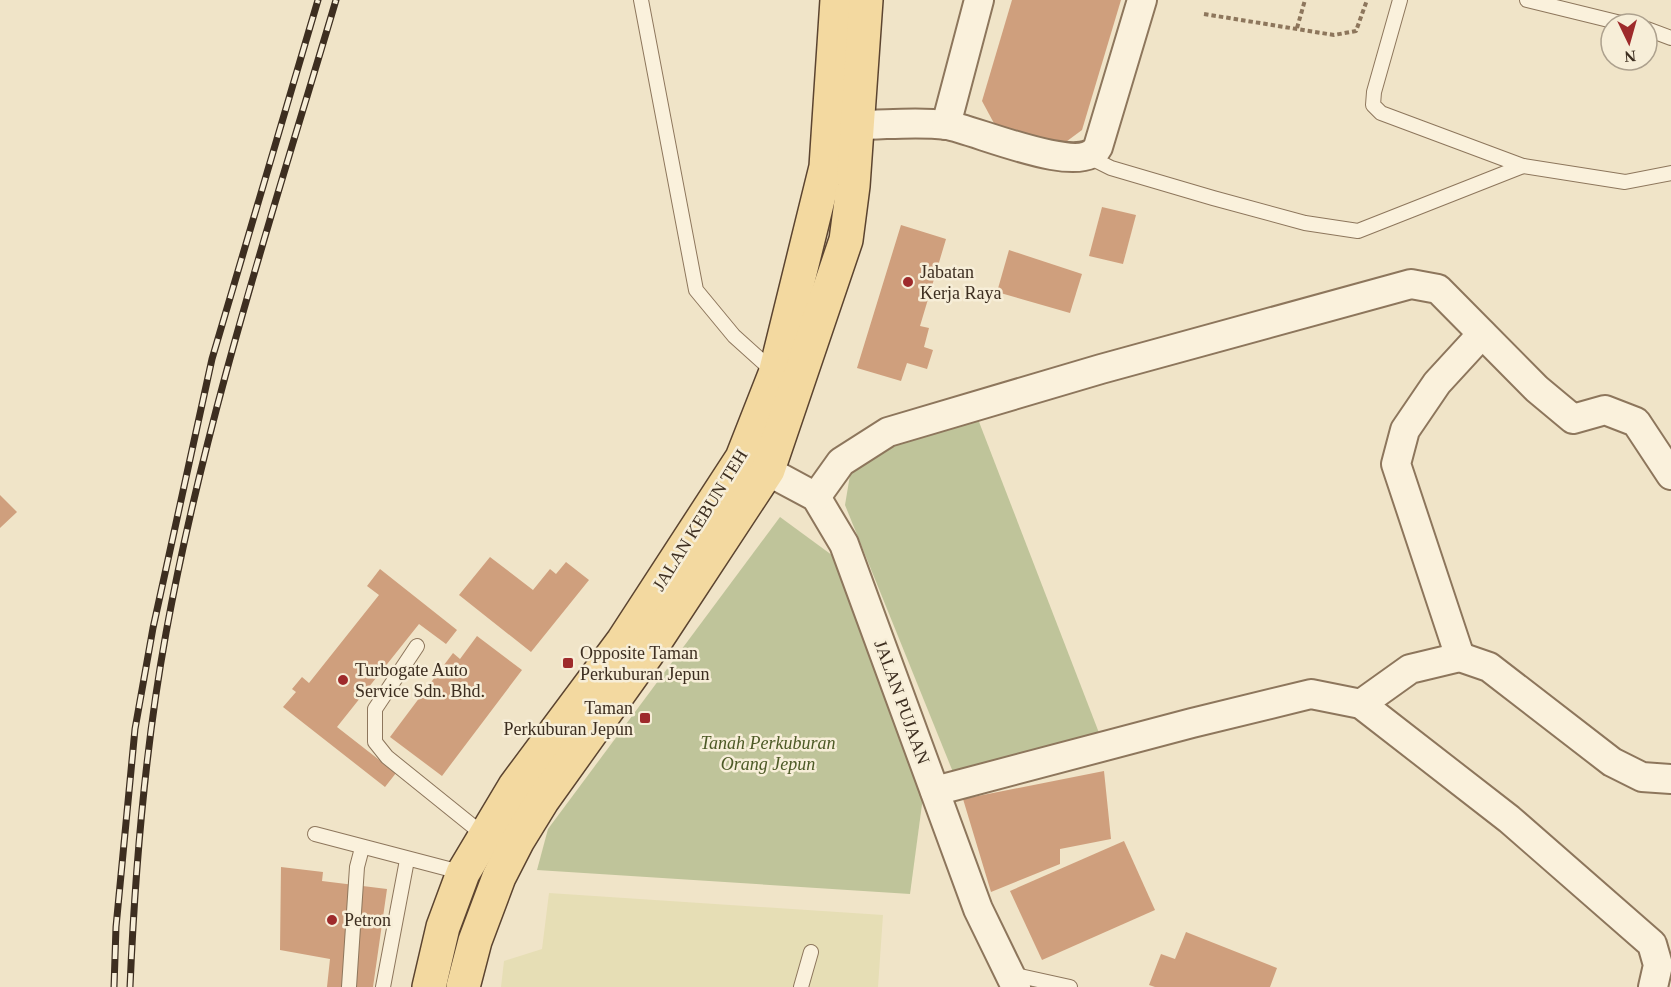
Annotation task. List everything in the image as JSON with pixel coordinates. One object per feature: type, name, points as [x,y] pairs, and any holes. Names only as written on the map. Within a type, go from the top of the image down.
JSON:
[{"type":"main road","name":"JALAN KEBUN TEH","points":[[784,385],[826,167],[837,0]]},
{"type":"main road","name":"JALAN KEBUN TEH","points":[[429,987],[443,927],[481,875],[542,801],[647,654],[755,464],[784,385],[846,240],[858,125],[866,0]]},
{"type":"main road","name":"JALAN KEBUN TEH","points":[[463,987],[476,941],[485,836],[516,786],[755,464]]},
{"type":"street","points":[[946,125],[979,0]]},
{"type":"street","points":[[858,125],[946,125],[1033,151],[1080,158],[1089,157],[1098,147],[1142,0]]},
{"type":"street","points":[[816,497],[841,462],[888,432],[1385,289],[1411,284],[1438,289],[1537,389],[1573,419],[1605,410],[1636,422],[1671,475]]},
{"type":"street","points":[[1460,657],[1396,464],[1405,430],[1437,383],[1482,334]]},
{"type":"street","name":"JALAN PUJAAN","points":[[755,464],[816,497],[844,544],[978,909],[1013,981]]},
{"type":"street","points":[[1361,704],[1410,669],[1460,657],[1489,667],[1612,762],[1642,777],[1671,779]]},
{"type":"street","points":[[935,791],[1311,694],[1361,704],[1509,819],[1652,944],[1658,966],[1653,987]]},
{"type":"lane","points":[[641,0],[696,290],[734,336],[784,385]]},
{"type":"lane","points":[[1400,0],[1374,92],[1374,105],[1381,113],[1523,166],[1625,182],[1671,173]]},
{"type":"lane","points":[[1527,0],[1599,18]]},
{"type":"lane","points":[[1089,157],[1111,168],[1213,198],[1305,223],[1358,231],[1523,166]]},
{"type":"lane","points":[[417,646],[375,709],[375,742],[387,757],[485,836]]},
{"type":"lane","points":[[315,834],[407,860],[481,875]]},
{"type":"lane","points":[[348,987],[357,867],[362,848]]},
{"type":"lane","points":[[383,987],[407,860]]},
{"type":"lane","points":[[801,987],[811,952]]},
{"type":"lane","points":[[1013,981],[1070,987]]},
{"type":"path","points":[[1297,28],[1305,0]]},
{"type":"path","points":[[1204,14],[1334,35],[1356,31],[1367,0]]},
{"type":"shaded area","points":[[549,893],[883,915],[878,987],[501,987],[504,961],[542,949]]},
{"type":"green space","points":[[976,414],[1101,738],[957,782],[845,505],[853,457]]},
{"type":"green space","name":"Tanah Perkuburan Orang Jepun","points":[[780,517],[840,561],[923,797],[910,894],[537,870],[548,829]]},
{"type":"building","points":[[1012,0],[1121,0],[1082,130],[1059,147],[996,127],[982,101]]},
{"type":"building","points":[[1102,207],[1136,215],[1123,264],[1089,256]]},
{"type":"building","name":"Jabatan Kerja Raya","points":[[901,225],[946,239],[920,326],[929,328],[924,347],[933,350],[927,369],[907,363],[901,381],[857,368]]},
{"type":"building","name":"Jabatan Kerja Raya","points":[[1009,250],[1082,274],[1070,313],[997,292]]},
{"type":"building","points":[[0,495],[17,512],[0,528]]},
{"type":"building","points":[[490,557],[533,590],[550,569],[556,574],[566,562],[589,580],[531,652],[459,595]]},
{"type":"building","name":"Turbogate Auto Service Sdn. Bhd.","points":[[380,569],[457,630],[446,644],[419,624],[337,727],[396,773],[385,787],[283,707],[296,692],[292,689],[302,677],[309,683],[379,595],[367,586]]},
{"type":"building","points":[[477,636],[522,670],[442,776],[390,737],[453,653],[460,659]]},
{"type":"building","points":[[1104,771],[1111,839],[1060,849],[1060,864],[991,892],[963,799]]},
{"type":"building","points":[[1124,841],[1155,910],[1042,960],[1010,891]]},
{"type":"building","name":"Petron","points":[[281,867],[323,872],[322,881],[387,889],[373,987],[327,987],[330,959],[280,950]]},
{"type":"building","points":[[1186,932],[1277,968],[1270,987],[1155,987],[1149,985],[1161,954],[1175,959]]},
{"type":"railway","points":[[114,987],[116,927],[135,729],[153,628],[212,359],[318,0]]},
{"type":"railway","points":[[130,987],[138,854],[152,721],[182,553],[200,473],[242,314],[336,0]]},
{"type":"place","name":"Jabatan Kerja Raya","points":[[908,282]]},
{"type":"place","name":"Opposite Taman Perkuburan Jepun","points":[[568,663]]},
{"type":"place","name":"Turbogate Auto Service Sdn. Bhd.","points":[[343,680]]},
{"type":"place","name":"Taman Perkuburan Jepun","points":[[645,718]]},
{"type":"place","name":"Petron","points":[[332,920]]}]
